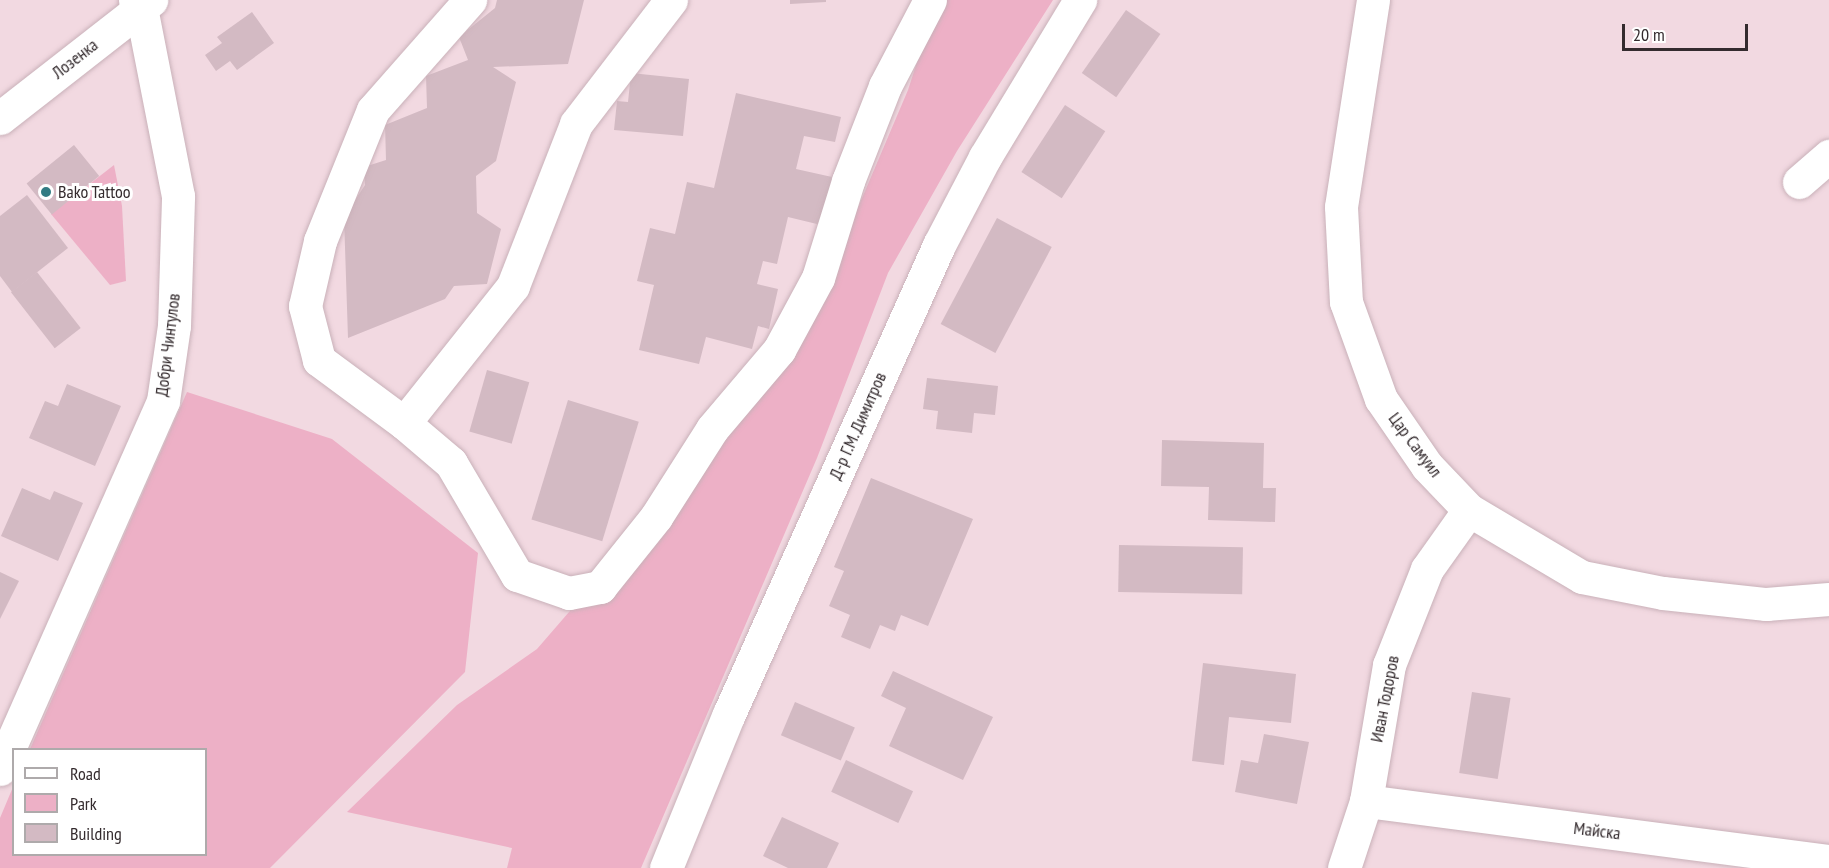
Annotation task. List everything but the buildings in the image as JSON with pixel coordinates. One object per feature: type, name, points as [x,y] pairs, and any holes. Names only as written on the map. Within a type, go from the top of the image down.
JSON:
[{"type":"street","points":[[470,0],[374,110],[320,241],[306,306],[320,360],[404,423],[451,462],[518,574],[569,593],[600,587],[656,517],[712,429],[779,350],[818,278],[848,181],[885,86],[930,0]]},
{"type":"street","points":[[404,423],[513,286],[576,123],[671,0]]},
{"type":"street","name":"Д-р Г.М. Димитров","points":[[666,868],[729,714],[939,245],[986,157],[1080,0]]},
{"type":"street","name":"Цар Самуил","points":[[1373,0],[1341,207],[1346,302],[1382,399],[1427,466],[1469,510],[1582,577],[1663,593],[1766,604],[1829,599]]},
{"type":"street","name":"Лозенка","points":[[0,118],[142,3]]},
{"type":"street","name":"Добри Чинтулов","points":[[0,769],[163,401],[174,326],[178,196],[142,3]]},
{"type":"street","points":[[1799,183],[1829,156]]},
{"type":"street","name":"Иван Тодоров","points":[[1344,868],[1366,801],[1389,665],[1427,569],[1469,510]]},
{"type":"street","name":"Майска","points":[[1366,801],[1829,861]]},
{"type":"green space","points":[[937,0],[1053,0],[957,151],[888,273],[817,458],[641,868],[507,868],[512,848],[347,812],[457,705],[537,649],[749,404],[811,318],[908,90]]},
{"type":"green space","points":[[114,165],[122,206],[126,281],[110,285],[51,214]]},
{"type":"green space","points":[[187,392],[332,439],[478,553],[465,672],[270,868],[0,868],[0,818],[12,789],[12,856],[207,856],[207,748],[30,748]]},
{"type":"place","name":"Bako Tattoo","points":[[46,192]]}]
